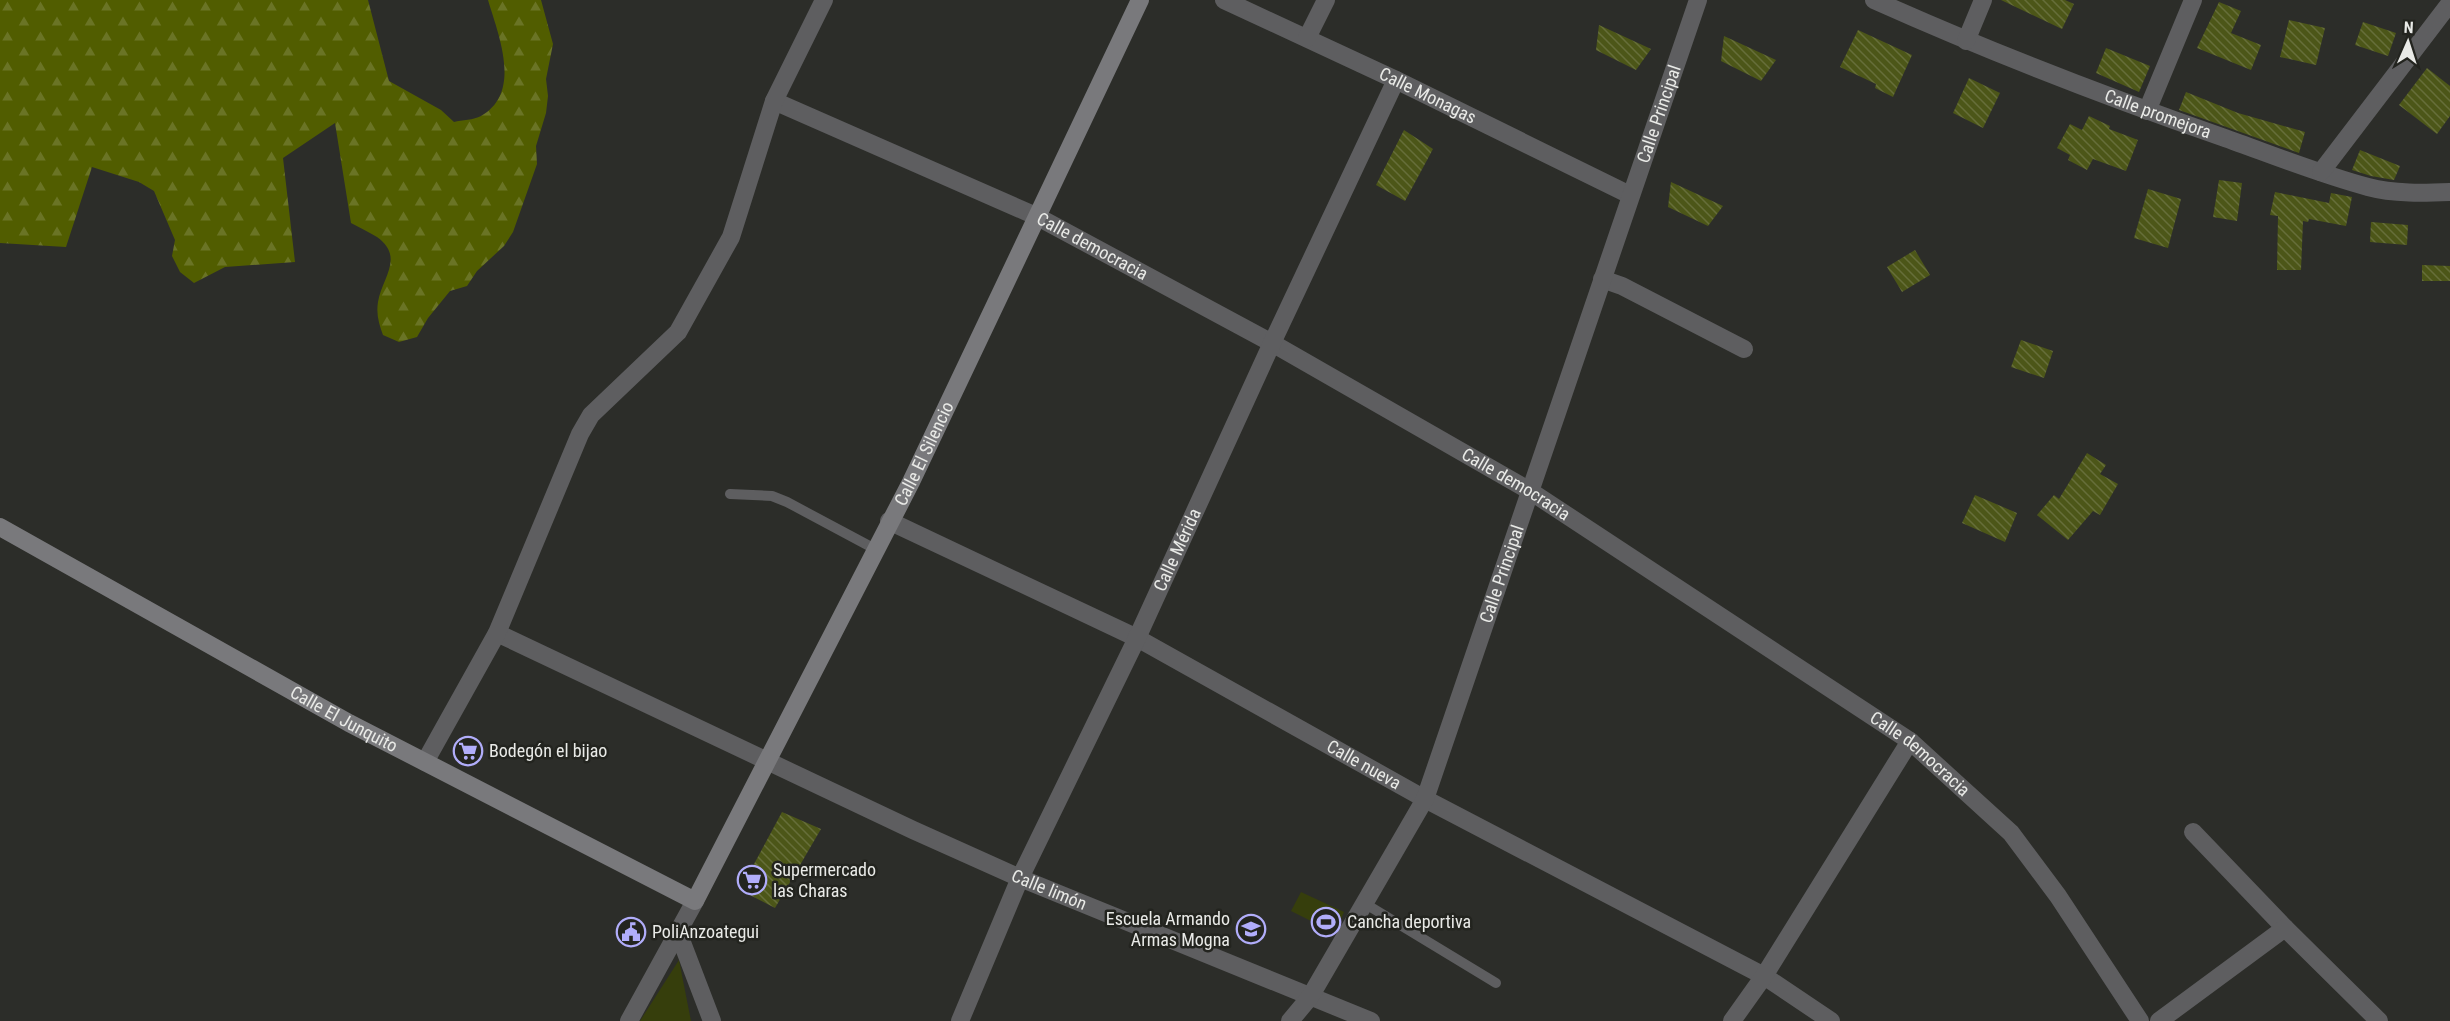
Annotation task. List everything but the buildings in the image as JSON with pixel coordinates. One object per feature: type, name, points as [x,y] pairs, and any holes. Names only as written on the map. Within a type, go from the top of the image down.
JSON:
[{"type":"street","points":[[425,762],[497,633],[580,434],[591,415],[678,333],[731,237],[774,101],[824,0]]},
{"type":"street","name":"Calle El Silencio","points":[[695,901],[910,482],[1140,0]]},
{"type":"street","name":"Calle Monagas","points":[[1224,0],[1396,80],[1630,195]]},
{"type":"street","points":[[1307,38],[1326,0]]},
{"type":"street","name":"Calle Principal","points":[[1290,1021],[1310,997],[1425,799],[1698,0]]},
{"type":"street","name":"Calle promejora","points":[[1874,0],[1966,41],[2147,111],[2321,172],[2370,187],[2422,193],[2450,192]]},
{"type":"street","points":[[1966,41],[1983,0]]},
{"type":"street","points":[[2147,111],[2193,0]]},
{"type":"street","points":[[2321,172],[2450,3]]},
{"type":"street","name":"Calle Mérida","points":[[960,1021],[1020,879],[1137,638],[1396,80]]},
{"type":"street","name":"Calle democracia","points":[[774,101],[1036,216],[1272,343],[1530,491],[1910,741],[2011,833],[2058,896],[2140,1021]]},
{"type":"street","points":[[1602,279],[1622,286],[1744,349]]},
{"type":"street","name":"Calle nueva","points":[[889,521],[1137,638],[1425,799],[1764,976],[1831,1021]]},
{"type":"street","name":"Calle El Junquito","points":[[0,527],[349,723],[695,901]]},
{"type":"street","name":"Calle limón","points":[[497,633],[1020,879],[1371,1021]]},
{"type":"street","points":[[1732,1021],[1764,976],[1910,741]]},
{"type":"street","points":[[2193,832],[2379,1021]]},
{"type":"street","points":[[629,1021],[695,901]]},
{"type":"street","points":[[2159,1021],[2285,928]]},
{"type":"street","points":[[678,932],[712,1021]]},
{"type":"lane","points":[[730,494],[772,496],[788,502],[875,549]]},
{"type":"lane","points":[[1364,903],[1496,983]]},
{"type":"green space","points":[[0,0],[368,0],[389,81],[441,110],[454,122],[481,116],[494,106],[501,93],[504,62],[488,0],[541,0],[553,44],[546,79],[548,96],[546,113],[536,146],[537,164],[513,232],[504,246],[477,271],[467,286],[450,291],[428,318],[417,337],[399,342],[383,335],[377,306],[390,268],[390,252],[377,237],[351,223],[335,123],[283,158],[295,262],[225,267],[194,283],[180,272],[172,256],[175,240],[154,191],[139,182],[92,167],[66,247],[0,243]]},
{"type":"green space","name":"Cancha deportiva","points":[[1301,892],[1344,912],[1335,933],[1291,911]]},
{"type":"green space","points":[[679,960],[691,1021],[640,1021]]},
{"type":"place","name":"Bodegón el bijao","points":[[468,751]]},
{"type":"place","name":"Supermercado las Charas","points":[[752,880]]},
{"type":"place","name":"Cancha deportiva","points":[[1326,922]]},
{"type":"place","name":"Escuela Armando Armas Mogna","points":[[1251,929]]},
{"type":"place","name":"PoliAnzoategui","points":[[631,932]]}]
